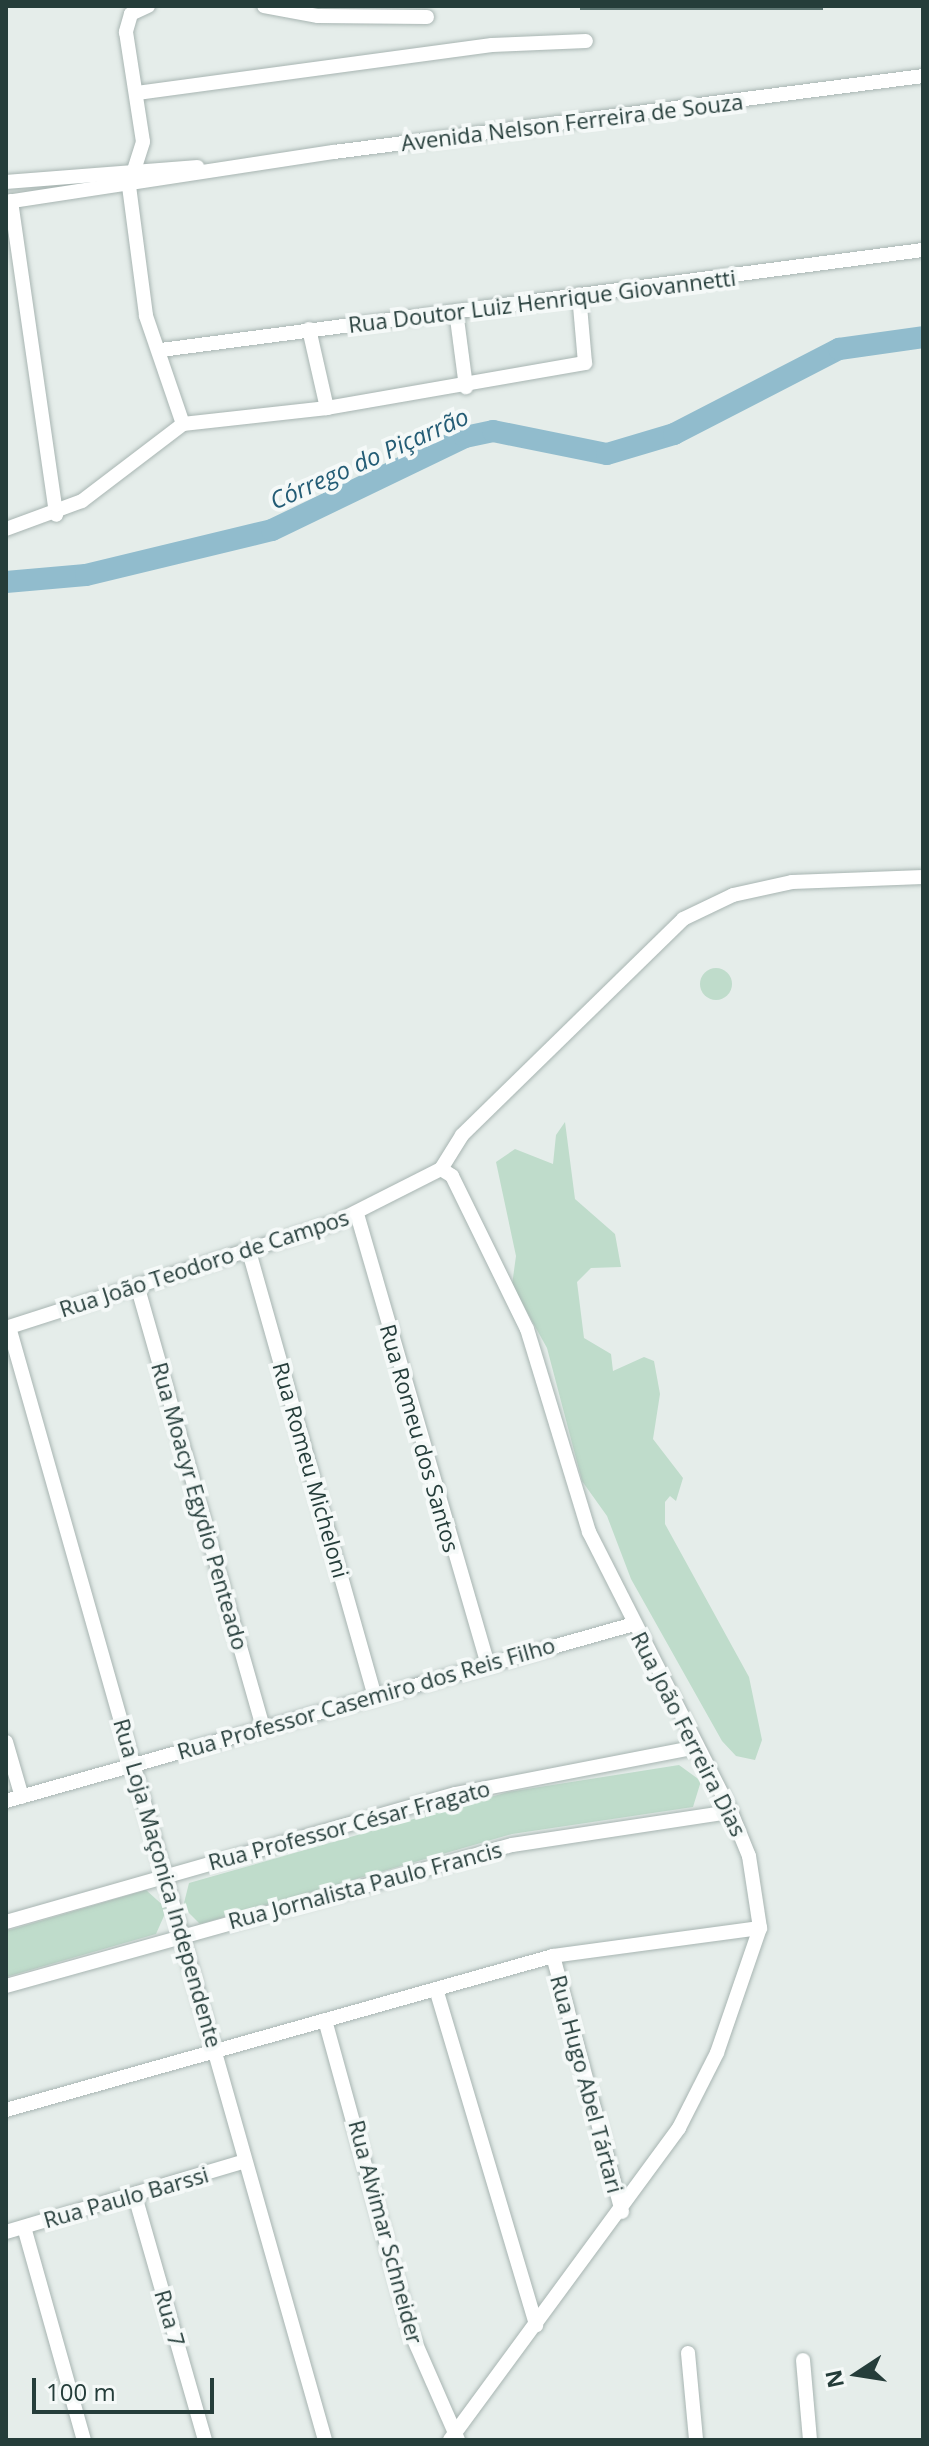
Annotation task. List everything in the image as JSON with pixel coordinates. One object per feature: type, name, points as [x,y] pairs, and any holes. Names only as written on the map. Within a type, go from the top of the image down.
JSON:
[{"type":"street","points":[[148,6],[131,14],[126,32],[143,142],[129,186],[146,316],[161,350],[183,424]]},
{"type":"street","points":[[264,6],[318,16],[427,17]]},
{"type":"street","points":[[137,93],[492,45],[586,41]]},
{"type":"street","name":"Avenida Nelson Ferreira de Souza","points":[[9,202],[129,186],[221,168],[923,76]]},
{"type":"street","name":"Avenida Nelson Ferreira de Souza","points":[[6,182],[134,168],[221,168]]},
{"type":"street","points":[[9,202],[56,515]]},
{"type":"street","name":"Rua Doutor Luiz Henrique Giovannetti","points":[[161,350],[579,294],[654,290],[923,250]]},
{"type":"street","points":[[6,529],[56,515],[183,424],[327,408],[466,387],[574,366],[588,355],[579,294]]},
{"type":"street","points":[[456,311],[466,387]]},
{"type":"street","points":[[309,329],[327,408]]},
{"type":"street","points":[[441,1169],[462,1135],[683,919],[733,895],[792,882],[923,877]]},
{"type":"street","name":"Rua João Teodoro de Campos","points":[[8,1327],[357,1214],[441,1169]]},
{"type":"street","name":"Rua João Ferreira Dias","points":[[441,1169],[452,1176],[518,1309],[581,1511],[634,1624],[731,1812],[749,1856],[760,1928],[699,2092],[622,2212],[454,2437]]},
{"type":"street","name":"Rua Romeu dos Santos","points":[[357,1214],[487,1662]]},
{"type":"street","name":"Rua Romeu Micheloni","points":[[248,1248],[374,1693]]},
{"type":"street","name":"Rua Moacyr Egydio Penteado","points":[[137,1285],[263,1727]]},
{"type":"street","name":"Rua Loja Maçonica Independente","points":[[8,1327],[168,1874],[245,2161],[325,2440]]},
{"type":"street","name":"Rua Professor Casemiro dos Reis Filho","points":[[6,1801],[374,1693],[634,1624]]},
{"type":"street","points":[[6,1742],[22,1797]]},
{"type":"street","name":"Rua Professor César Fragato","points":[[6,1922],[455,1794],[696,1747]]},
{"type":"street","name":"Rua Jornalista Paulo Francis","points":[[6,1986],[558,1834],[731,1812]]},
{"type":"street","points":[[6,2110],[553,1956],[760,1928]]},
{"type":"street","name":"Rua Hugo Abel Tártari","points":[[553,1956],[622,2212]]},
{"type":"street","points":[[436,1989],[536,2325]]},
{"type":"street","name":"Rua Alvimar Schneider","points":[[325,2020],[412,2335],[454,2437]]},
{"type":"street","name":"Rua Paulo Barssi","points":[[6,2232],[245,2161]]},
{"type":"street","name":"Rua 7","points":[[135,2196],[205,2440]]},
{"type":"street","points":[[24,2227],[84,2440]]},
{"type":"street","points":[[688,2353],[696,2440]]},
{"type":"street","points":[[803,2360],[810,2440]]},
{"type":"green space","points":[[716,968],[728,972],[732,984],[728,996],[716,1000],[704,996],[700,984],[704,972]]},
{"type":"green space","points":[[565,1122],[575,1199],[615,1234],[621,1267],[591,1268],[577,1282],[584,1338],[611,1354],[613,1371],[644,1357],[654,1361],[660,1394],[653,1439],[683,1478],[676,1501],[670,1496],[665,1502],[665,1524],[749,1677],[762,1740],[755,1760],[736,1756],[722,1741],[631,1579],[607,1516],[582,1481],[547,1348],[512,1285],[516,1256],[496,1162],[515,1149],[553,1164],[556,1135]]},
{"type":"green space","points":[[679,1765],[701,1781],[693,1807],[512,1834],[200,1924],[183,1907],[189,1883],[508,1792]]},
{"type":"green space","points":[[146,1890],[167,1909],[156,1934],[6,1977],[6,1931]]},
{"type":"waterway","name":"Córrego do Piçarrão","points":[[6,582],[86,575],[272,530],[465,437],[493,431],[607,454],[674,434],[839,349],[923,337]]},
{"type":"railway","points":[[580,6],[823,6]]}]
